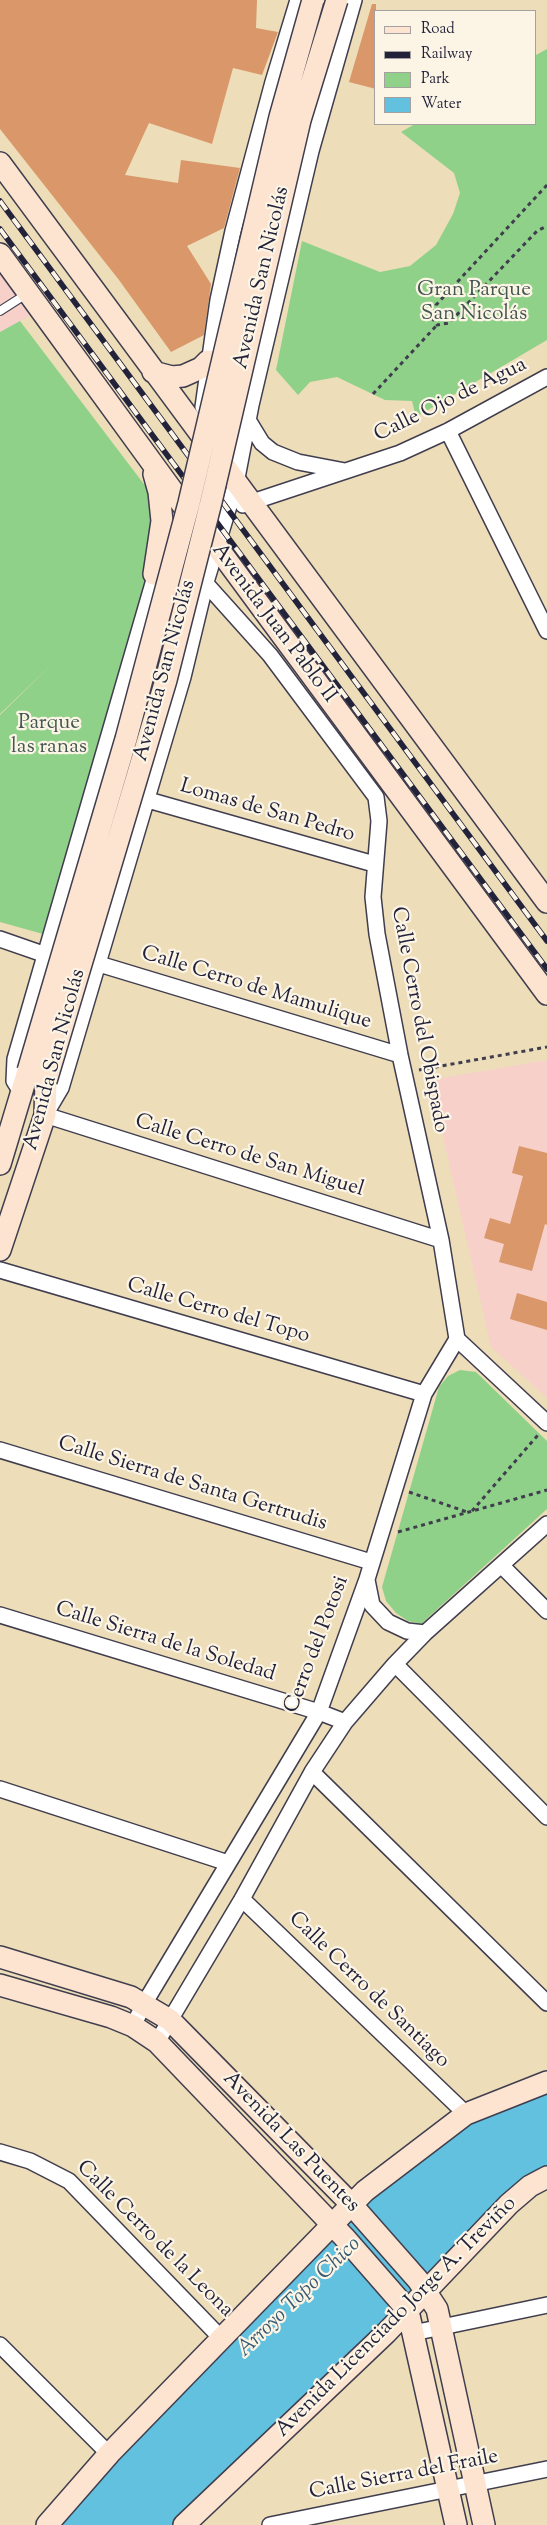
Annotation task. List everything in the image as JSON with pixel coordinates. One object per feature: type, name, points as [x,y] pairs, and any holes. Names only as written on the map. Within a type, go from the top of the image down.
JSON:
[{"type":"street","points":[[21,1092],[14,1081],[15,1059],[158,564],[182,504],[199,431],[218,300],[233,231],[273,82],[298,0]]},
{"type":"street","name":"Avenida San Nicolás","points":[[0,1164],[126,739],[190,503],[280,117],[313,0]]},
{"type":"street","name":"Avenida San Nicolás","points":[[0,1250],[45,1116],[46,1081],[166,680],[215,483],[300,120],[337,0]]},
{"type":"street","points":[[45,1116],[61,1088],[183,677],[206,582],[236,483],[251,405],[311,151],[354,0]]},
{"type":"street","points":[[0,163],[547,902]]},
{"type":"street","name":"Avenida Juan Pablo II","points":[[0,254],[150,461],[217,547],[547,994]]},
{"type":"street","points":[[153,372],[172,377],[183,376],[201,368],[208,361]]},
{"type":"street","name":"Calle Ojo de Agua","points":[[182,504],[228,509],[346,472],[400,453],[448,431],[547,377]]},
{"type":"street","points":[[205,388],[213,400],[224,407],[238,409],[251,405]]},
{"type":"street","points":[[248,420],[262,444],[279,455],[298,462],[346,472]]},
{"type":"street","points":[[448,431],[547,631]]},
{"type":"street","points":[[150,461],[162,504],[158,564]]},
{"type":"street","name":"Calle Cerro del Obispado","points":[[158,564],[206,582],[270,655],[376,797],[379,821],[374,864],[373,897],[377,934],[400,1054],[441,1240],[457,1339]]},
{"type":"street","name":"Lomas de San Pedro","points":[[148,800],[374,864]]},
{"type":"street","points":[[0,939],[46,955]]},
{"type":"street","name":"Calle Cerro de Mamulique","points":[[99,964],[400,1054]]},
{"type":"street","points":[[0,1084],[21,1092]]},
{"type":"street","name":"Calle Cerro de San Miguel","points":[[45,1116],[441,1240]]},
{"type":"street","name":"Calle Cerro del Topo","points":[[0,1270],[424,1394]]},
{"type":"street","points":[[457,1339],[544,1427]]},
{"type":"street","name":"Cerro del Potosi","points":[[132,2026],[319,1712],[367,1578],[424,1394],[457,1339]]},
{"type":"street","name":"Calle Sierra de Santa Gertrudis","points":[[0,1450],[371,1562]]},
{"type":"street","points":[[157,2042],[242,1898],[312,1772],[345,1722],[395,1664],[426,1633],[547,1524]]},
{"type":"street","points":[[502,1566],[547,1611]]},
{"type":"street","points":[[367,1578],[372,1605],[388,1622],[407,1631],[426,1633]]},
{"type":"street","name":"Calle Sierra de la Soledad","points":[[0,1614],[319,1712],[345,1722]]},
{"type":"street","points":[[395,1664],[547,1816]]},
{"type":"street","points":[[312,1772],[547,2003]]},
{"type":"street","points":[[0,1789],[228,1863]]},
{"type":"street","name":"Calle Cerro de Santiago","points":[[242,1898],[466,2114]]},
{"type":"street","name":"Avenida Las Puentes","points":[[0,1956],[131,1997],[170,2020],[357,2211],[423,2286],[437,2309],[442,2327],[484,2525]]},
{"type":"street","name":"Avenida Las Puentes","points":[[0,1986],[111,2017],[132,2026],[157,2042],[338,2231],[403,2306],[413,2333],[456,2525]]},
{"type":"street","points":[[48,2525],[109,2454],[222,2338],[338,2231],[357,2211],[365,2191],[466,2114],[547,2082]]},
{"type":"street","name":"Calle Cerro de la Leona","points":[[0,2152],[30,2161],[69,2181],[222,2338]]},
{"type":"street","name":"Avenida Licenciado Jorge A. Treviño","points":[[184,2525],[423,2286],[509,2204],[530,2186],[547,2177]]},
{"type":"street","points":[[413,2333],[547,2305]]},
{"type":"street","points":[[0,2345],[109,2454]]},
{"type":"street","name":"Calle Sierra del Fraile","points":[[270,2525],[547,2469]]},
{"type":"lane","points":[[0,311],[28,293]]},
{"type":"path","points":[[437,325],[434,318],[436,305],[547,185]]},
{"type":"path","points":[[373,394],[437,325],[449,322],[537,231],[547,226]]},
{"type":"path","points":[[404,1073],[547,1047]]},
{"type":"path","points":[[470,1512],[544,1427]]},
{"type":"path","points":[[395,1487],[470,1512]]},
{"type":"path","points":[[380,1537],[547,1490]]},
{"type":"shaded area","points":[[0,270],[33,314],[0,332]]},
{"type":"shaded area","points":[[547,1060],[547,1398],[491,1347],[430,1080]]},
{"type":"green space","name":"Gran Parque San Nicolás","points":[[547,49],[547,340],[416,417],[412,401],[385,400],[337,377],[310,382],[298,395],[276,370],[302,241],[380,272],[410,266],[436,245],[453,214],[460,193],[454,173],[401,132],[413,125],[537,125],[537,54]]},
{"type":"green space","name":"Parque las ranas","points":[[20,321],[156,500],[162,555],[43,934],[0,922],[0,715],[54,662],[0,714],[0,332]]},
{"type":"green space","points":[[460,1370],[476,1372],[547,1441],[547,1509],[421,1624],[408,1621],[396,1613],[386,1601],[382,1587],[439,1387],[448,1376]]},
{"type":"water","name":"Arroyo Topo Chico","points":[[547,2082],[547,2177],[184,2525],[47,2525],[408,2157]]},
{"type":"building","points":[[0,0],[257,0],[256,28],[278,32],[262,75],[233,68],[212,144],[149,123],[125,175],[178,183],[181,160],[240,168],[224,228],[187,246],[211,284],[204,335],[171,352],[119,280],[0,129]]},
{"type":"building","points":[[372,4],[376,4],[376,10],[374,10],[374,88],[349,82]]},
{"type":"building","points":[[519,1146],[547,1153],[547,1225],[545,1224],[532,1271],[499,1262],[504,1244],[484,1238],[490,1218],[510,1224],[523,1176],[512,1173]]},
{"type":"building","points":[[517,1293],[547,1302],[547,1330],[510,1319]]},
{"type":"railway","points":[[0,201],[547,941]]},
{"type":"railway","points":[[0,229],[547,969]]}]
